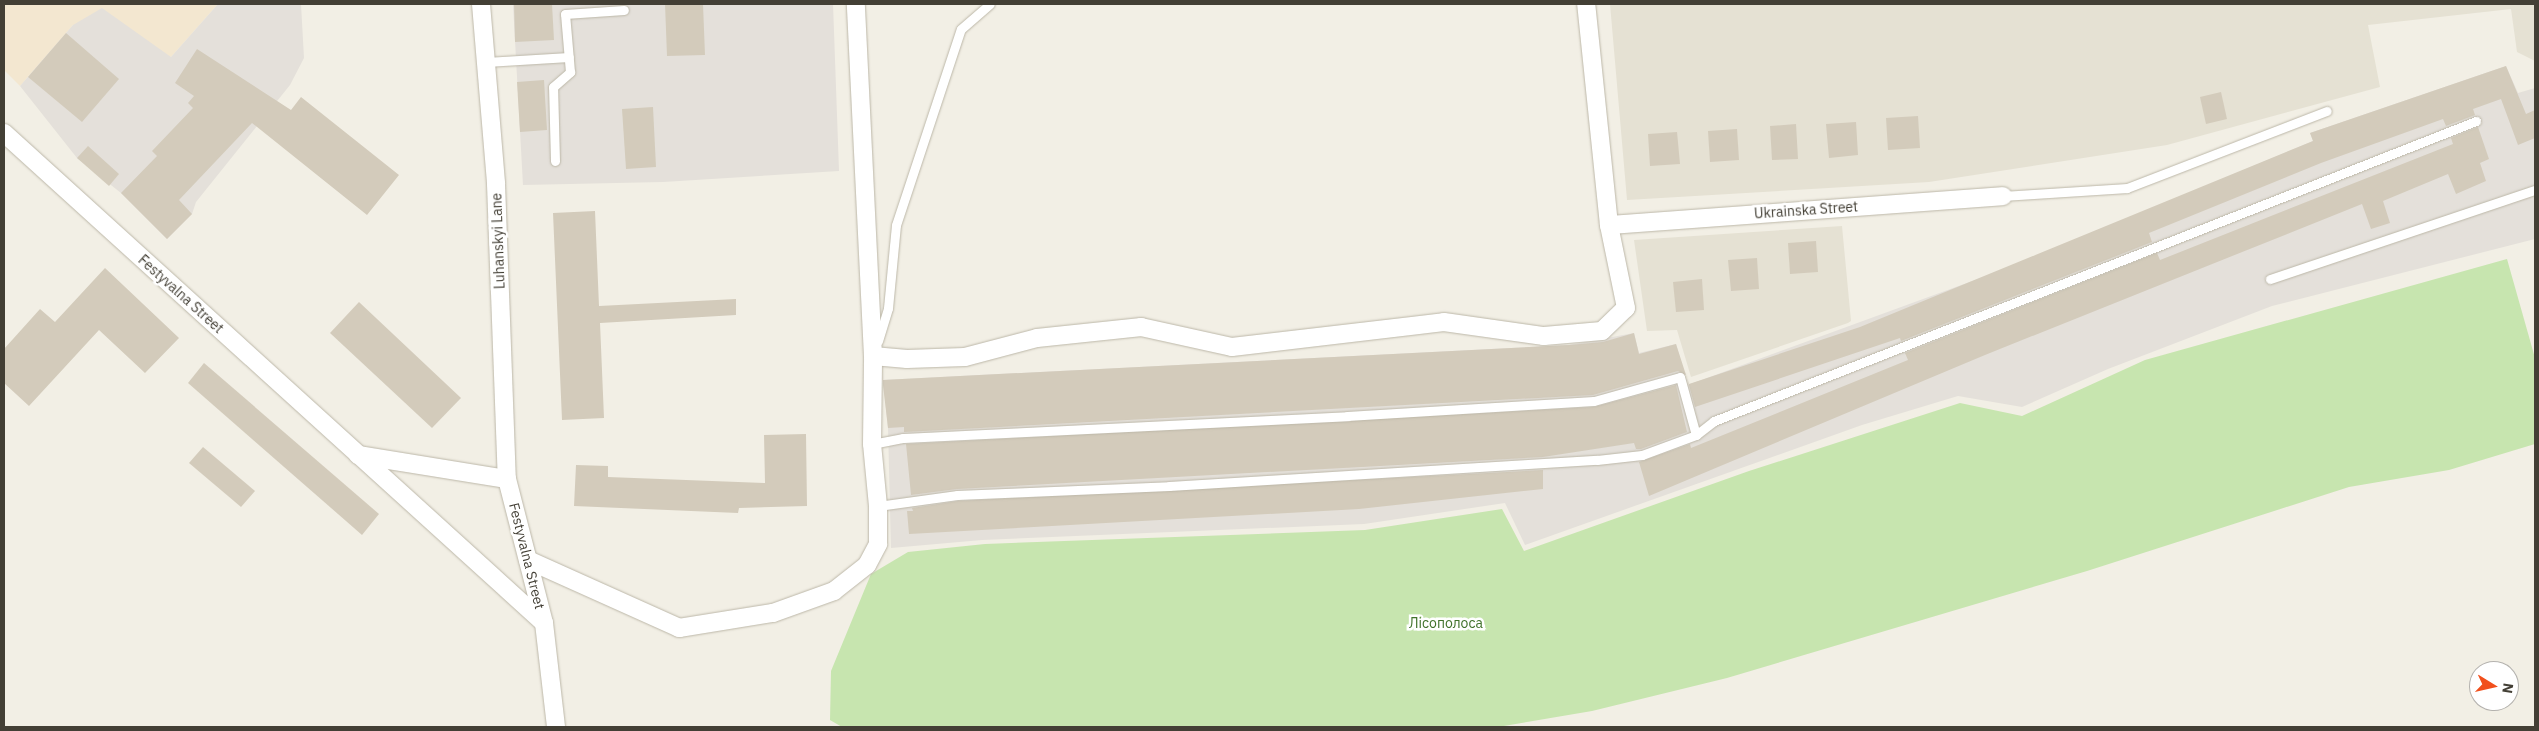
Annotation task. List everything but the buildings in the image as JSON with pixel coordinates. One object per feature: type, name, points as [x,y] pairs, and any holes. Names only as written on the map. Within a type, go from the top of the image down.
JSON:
[{"type":"street","name":"Luhanskyi Lane","points":[[481,4],[496,184],[507,480]]},
{"type":"street","points":[[528,560],[679,628],[773,613],[834,591],[867,565],[878,544],[878,506],[872,444],[873,356],[856,4]]},
{"type":"street","points":[[873,356],[907,359],[965,357],[1037,338],[1141,327],[1232,347],[1444,322],[1544,336],[1602,331],[1626,308],[1609,225],[1586,4]]},
{"type":"street","name":"Festyvalna Street","points":[[4,133],[544,623]]},
{"type":"street","name":"Ukrainska Street","points":[[1609,225],[2003,196]]},
{"type":"street","points":[[358,455],[507,480]]},
{"type":"street","name":"Festyvalna Street","points":[[507,480],[544,623]]},
{"type":"street","points":[[544,623],[556,727]]},
{"type":"lane","points":[[873,356],[888,308],[896,224],[961,29],[990,4]]},
{"type":"lane","points":[[555,161],[553,86],[570,72],[565,14],[624,10]]},
{"type":"lane","points":[[486,62],[569,57]]},
{"type":"lane","points":[[2003,196],[2127,188],[2327,111]]},
{"type":"lane","points":[[878,506],[957,494],[1169,486],[1597,460],[1642,455],[1696,434],[1714,421],[2476,121]]},
{"type":"lane","points":[[2270,279],[2535,190]]},
{"type":"lane","points":[[872,444],[903,438],[1347,416],[1594,400],[1680,377],[1696,434]]},
{"type":"shaded area","points":[[4,4],[218,4],[171,57],[73,25],[20,86],[4,70]]},
{"type":"shaded area","points":[[218,4],[301,4],[304,58],[290,85],[196,202],[192,214],[167,239],[121,193],[77,158],[20,86],[73,25],[102,8],[171,57]]},
{"type":"shaded area","points":[[513,4],[833,4],[839,171],[663,182],[523,185]]},
{"type":"shaded area","points":[[1610,4],[2535,4],[2535,61],[2517,52],[2511,9],[2368,25],[2380,87],[2167,145],[1929,182],[1627,200]]},
{"type":"shaded area","points":[[2506,66],[2518,93],[2535,88],[2535,239],[2272,306],[2108,369],[2022,407],[1958,396],[1862,425],[1525,545],[1505,503],[1364,524],[982,540],[891,548],[888,428],[883,380],[1569,345],[1634,333],[1639,353],[1676,344],[1688,385],[2027,261],[2313,141],[2310,133]]},
{"type":"shaded area","points":[[1842,226],[1851,321],[1848,323],[1691,377],[1677,330],[1647,331],[1634,240]]},
{"type":"green space","name":"Лісополоса","points":[[2507,259],[2535,358],[2535,444],[2449,470],[2349,487],[2087,571],[1727,678],[1592,711],[1498,727],[842,727],[830,720],[831,671],[871,574],[908,552],[985,544],[1365,530],[1502,509],[1524,551],[1749,471],[1960,403],[2022,416],[2145,360]]}]
